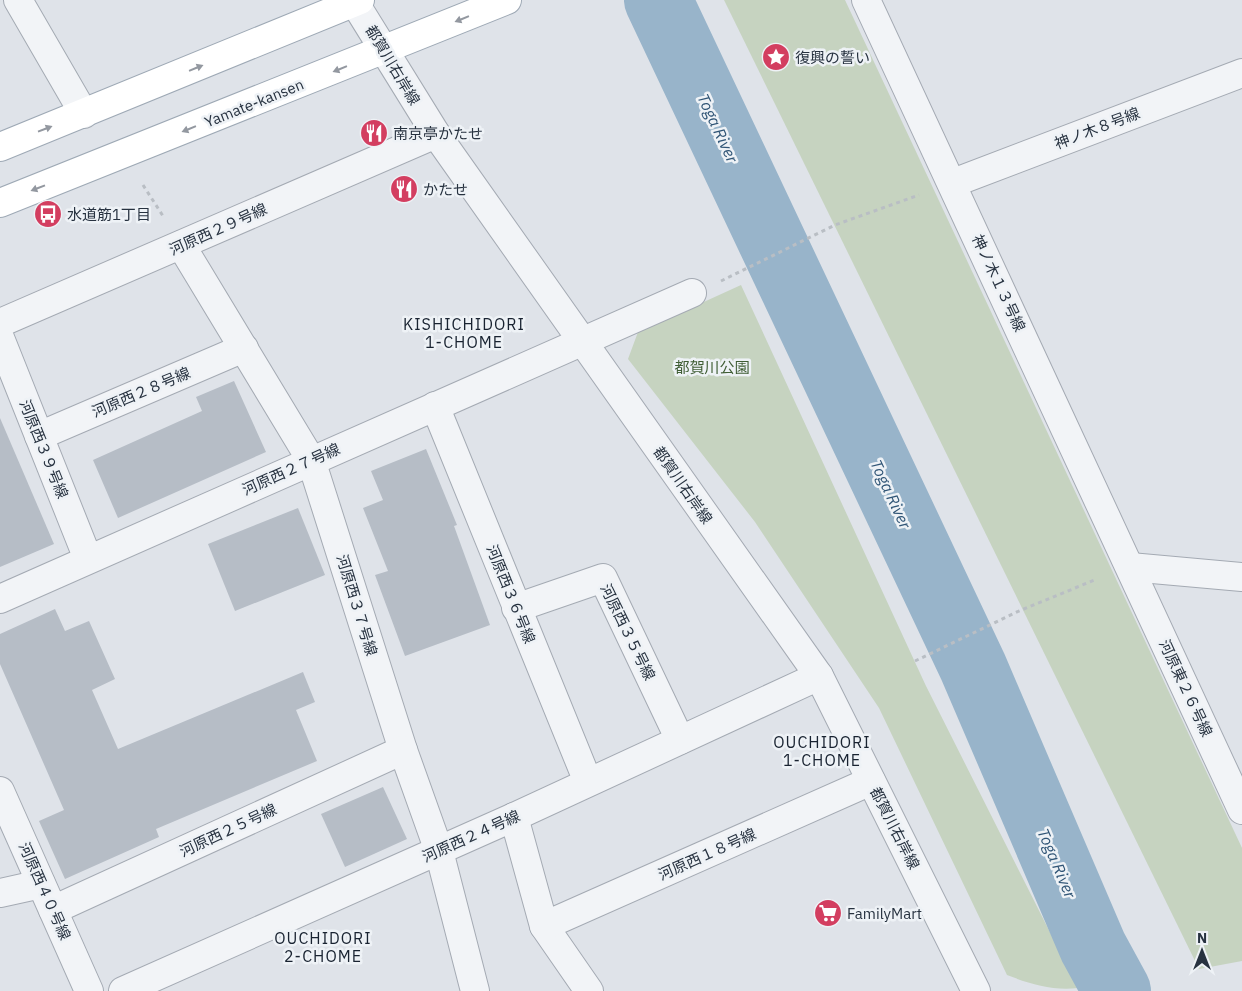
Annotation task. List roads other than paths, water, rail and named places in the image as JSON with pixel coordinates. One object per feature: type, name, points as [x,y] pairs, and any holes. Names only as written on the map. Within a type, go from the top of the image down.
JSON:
[{"type":"main road","name":"Yamate-kansen","points":[[0,203],[507,0]]},
{"type":"main road","points":[[0,147],[356,1]]},
{"type":"street","points":[[18,0],[84,114]]},
{"type":"street","name":"神ノ木１３号線","points":[[866,0],[1130,567]]},
{"type":"street","name":"都賀川右岸線","points":[[356,1],[436,134],[818,676],[976,991]]},
{"type":"street","name":"神ノ木８号線","points":[[952,183],[1242,73]]},
{"type":"street","name":"河原西２９号線","points":[[0,323],[436,134]]},
{"type":"street","name":"河原西３７号線","points":[[180,245],[312,460],[403,750],[439,850],[474,991]]},
{"type":"street","name":"河原西２７号線","points":[[0,598],[692,294]]},
{"type":"street","name":"河原西３９号線","points":[[0,338],[88,559]]},
{"type":"street","name":"河原西２８号線","points":[[39,436],[244,348]]},
{"type":"street","name":"河原西３６号線","points":[[435,406],[588,782]]},
{"type":"street","points":[[1130,567],[1242,577]]},
{"type":"street","name":"河原東２６号線","points":[[1130,567],[1242,810]]},
{"type":"street","name":"河原西３５号線","points":[[516,608],[603,578],[680,740]]},
{"type":"street","name":"河原西２４号線","points":[[123,991],[514,817],[818,676]]},
{"type":"street","name":"河原西２５号線","points":[[53,910],[403,750]]},
{"type":"street","name":"河原西１８号線","points":[[544,926],[871,781]]},
{"type":"street","name":"河原西４０号線","points":[[0,791],[89,991]]},
{"type":"street","points":[[514,817],[544,926],[589,991]]},
{"type":"street","points":[[0,893],[41,884]]},
{"type":"waterway","name":"Toga River","points":[[658,0],[973,667],[1093,947],[1117,991]]},
{"type":"place","name":"復興の誓い","points":[[776,57]]},
{"type":"place","name":"南京亭かたせ","points":[[374,133]]},
{"type":"place","name":"かたせ","points":[[404,189]]},
{"type":"place","name":"水道筋1丁目","points":[[48,214]]},
{"type":"place","name":"FamilyMart","points":[[828,913]]},
{"type":"district","name":"KISHICHIDORI 1-CHOME","points":[[464,333]]},
{"type":"district","name":"OUCHIDORI 1-CHOME","points":[[822,751]]},
{"type":"district","name":"OUCHIDORI 2-CHOME","points":[[323,947]]},
{"type":"park label","name":"都賀川公園","points":[[712,367]]}]
